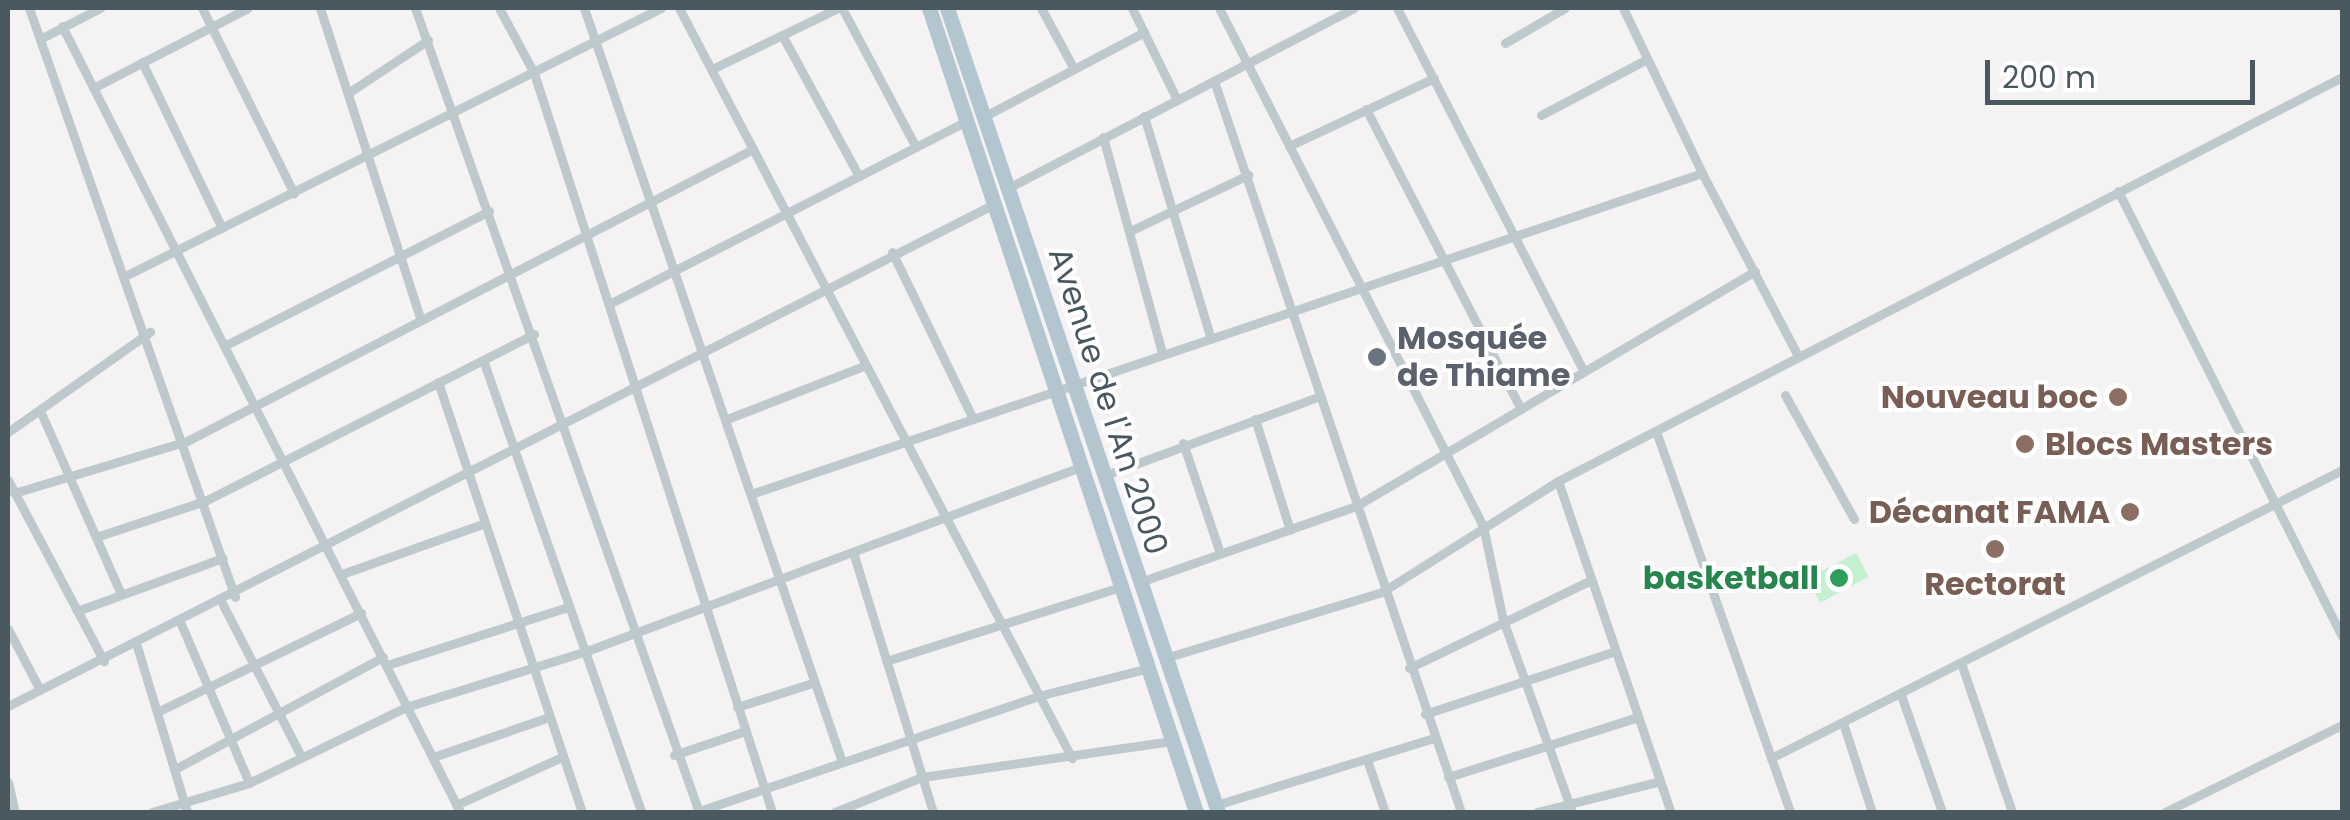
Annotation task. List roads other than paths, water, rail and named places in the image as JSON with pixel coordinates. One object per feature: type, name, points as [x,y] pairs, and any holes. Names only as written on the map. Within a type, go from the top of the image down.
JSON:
[{"type":"main road","name":"Avenue de l'An 2000","points":[[929,8],[1196,812]]},
{"type":"main road","name":"Avenue de l'An 2000","points":[[948,8],[1217,809]]},
{"type":"street","points":[[29,8],[150,332],[235,596]]},
{"type":"street","points":[[40,39],[100,8]]},
{"type":"street","points":[[202,8],[294,193]]},
{"type":"street","points":[[93,88],[248,8]]},
{"type":"street","points":[[320,8],[421,320]]},
{"type":"street","points":[[415,8],[534,334],[674,755],[698,812],[1042,695],[1149,668]]},
{"type":"street","points":[[499,8],[534,73],[772,812]]},
{"type":"street","points":[[584,8],[600,39],[812,683],[842,762]]},
{"type":"street","points":[[129,274],[661,8]]},
{"type":"street","points":[[679,8],[1072,758]]},
{"type":"street","points":[[712,69],[840,8],[916,147]]},
{"type":"street","points":[[1041,8],[1074,69]]},
{"type":"street","points":[[1132,8],[1177,100]]},
{"type":"street","points":[[1219,8],[1483,526],[1503,620],[1549,739],[1570,808]]},
{"type":"street","points":[[1008,188],[1354,8]]},
{"type":"street","points":[[1396,8],[1582,368]]},
{"type":"street","points":[[1505,43],[1565,8]]},
{"type":"street","points":[[1623,8],[1702,174],[1798,354]]},
{"type":"street","points":[[62,26],[180,249],[458,809],[562,757]]},
{"type":"street","points":[[985,116],[1144,32]]},
{"type":"street","points":[[782,35],[859,176]]},
{"type":"street","points":[[348,94],[428,40]]},
{"type":"street","points":[[1541,115],[1646,59]]},
{"type":"street","points":[[142,62],[222,228]]},
{"type":"street","points":[[1289,146],[1434,78]]},
{"type":"street","points":[[1164,658],[1382,592],[1558,481],[1798,354],[2342,78]]},
{"type":"street","points":[[1214,80],[1294,306],[1382,592],[1460,812]]},
{"type":"street","points":[[1366,109],[1520,406]]},
{"type":"street","points":[[1144,116],[1210,336]]},
{"type":"street","points":[[611,303],[967,121]]},
{"type":"street","points":[[1104,136],[1162,353]]},
{"type":"street","points":[[14,493],[187,441],[754,149]]},
{"type":"street","points":[[751,494],[1059,392],[1074,382],[1294,306],[1702,174]]},
{"type":"street","points":[[1130,231],[1248,175]]},
{"type":"street","points":[[2118,192],[2342,636]]},
{"type":"street","points":[[8,706],[330,550],[634,380],[996,203]]},
{"type":"street","points":[[228,344],[489,210]]},
{"type":"street","points":[[892,252],[972,419]]},
{"type":"street","points":[[1140,582],[1356,506],[1582,368],[1755,271]]},
{"type":"street","points":[[8,432],[42,415],[150,332]]},
{"type":"street","points":[[96,537],[205,501],[534,334]]},
{"type":"street","points":[[482,360],[641,812]]},
{"type":"street","points":[[726,419],[866,365]]},
{"type":"street","points":[[438,382],[530,671],[582,812]]},
{"type":"street","points":[[1786,395],[1854,518]]},
{"type":"street","points":[[1103,476],[1183,443],[1321,396]]},
{"type":"street","points":[[42,415],[121,594]]},
{"type":"street","points":[[1255,419],[1290,530]]},
{"type":"street","points":[[1656,431],[1790,812]]},
{"type":"street","points":[[1183,443],[1220,553]]},
{"type":"street","points":[[152,812],[186,807],[248,783],[406,707],[530,671],[635,634],[1080,467]]},
{"type":"street","points":[[1771,758],[2342,470]]},
{"type":"street","points":[[8,480],[104,660]]},
{"type":"street","points":[[1558,481],[1670,812]]},
{"type":"street","points":[[342,574],[484,524]]},
{"type":"street","points":[[852,552],[933,812]]},
{"type":"street","points":[[77,611],[222,558]]},
{"type":"street","points":[[1409,668],[1591,580]]},
{"type":"street","points":[[886,661],[1120,588]]},
{"type":"street","points":[[222,602],[302,758]]},
{"type":"street","points":[[174,769],[385,661],[568,607]]},
{"type":"street","points":[[158,712],[362,613]]},
{"type":"street","points":[[181,624],[211,687],[248,783]]},
{"type":"street","points":[[8,632],[40,690]]},
{"type":"street","points":[[136,644],[186,807]]},
{"type":"street","points":[[1425,714],[1615,652]]},
{"type":"street","points":[[1961,663],[2012,812]]},
{"type":"street","points":[[737,706],[812,683]]},
{"type":"street","points":[[1901,695],[1942,812]]},
{"type":"street","points":[[433,757],[549,717]]},
{"type":"street","points":[[1448,777],[1549,739],[1638,717]]},
{"type":"street","points":[[1843,723],[1872,812]]},
{"type":"street","points":[[2165,812],[2342,725]]},
{"type":"street","points":[[674,755],[745,731]]},
{"type":"street","points":[[1217,809],[1434,738]]},
{"type":"street","points":[[837,812],[922,777],[1173,742]]},
{"type":"street","points":[[1367,760],[1384,812]]},
{"type":"street","points":[[8,782],[15,812]]},
{"type":"street","points":[[1537,812],[1570,808],[1660,782]]},
{"type":"street","points":[[872,798],[877,812]]},
{"type":"place","name":"Mosquée de Thiame","points":[[1377,357]]},
{"type":"place","name":"Nouveau boc","points":[[2118,397]]},
{"type":"place","name":"Blocs Masters","points":[[2025,444]]},
{"type":"place","name":"Décanat FAMA","points":[[2130,512]]},
{"type":"place","name":"Rectorat","points":[[1995,549]]},
{"type":"place","name":"basketball","points":[[1839,578]]}]
